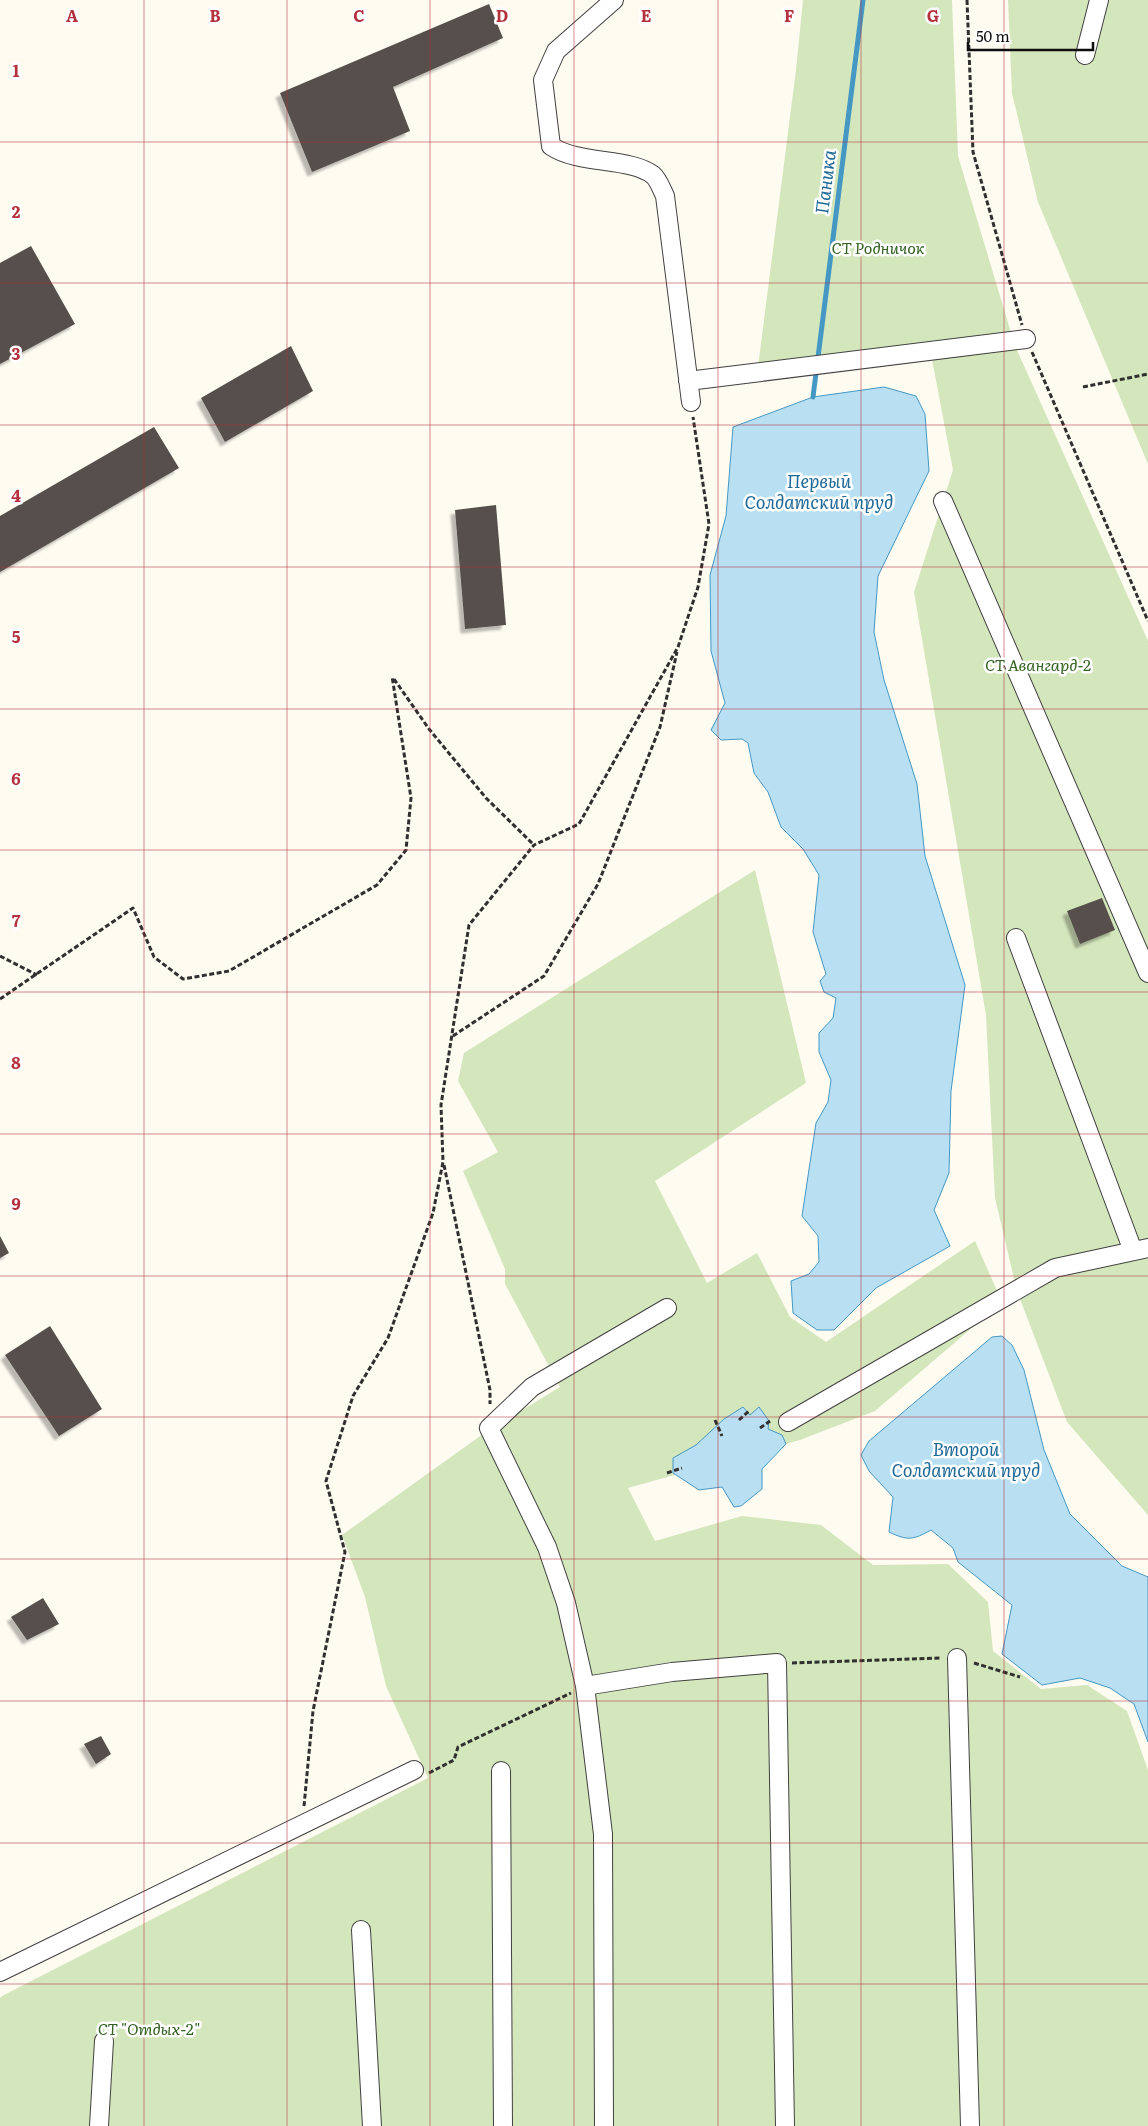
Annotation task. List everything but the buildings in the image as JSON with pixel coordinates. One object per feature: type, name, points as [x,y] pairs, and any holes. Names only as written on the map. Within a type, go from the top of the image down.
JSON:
[{"type":"lane","points":[[614,0],[556,51],[543,80],[552,146],[562,154],[636,168],[654,176],[665,196],[691,402]]},
{"type":"lane","points":[[1084,55],[1099,0]]},
{"type":"lane","points":[[688,381],[1026,339]]},
{"type":"lane","points":[[943,501],[1148,972]]},
{"type":"lane","points":[[788,1422],[1055,1268],[1141,1250],[1016,938]]},
{"type":"lane","points":[[604,2126],[603,1834],[586,1686],[566,1603],[547,1547],[489,1428],[532,1387],[667,1308]]},
{"type":"lane","points":[[957,1658],[970,2126]]},
{"type":"lane","points":[[586,1686],[672,1672],[776,1663],[785,2126]]},
{"type":"lane","points":[[0,1972],[414,1770]]},
{"type":"lane","points":[[501,1772],[503,2126]]},
{"type":"lane","points":[[361,1930],[372,2126]]},
{"type":"lane","points":[[99,2126],[104,2041]]},
{"type":"path","points":[[967,0],[973,152],[1026,339],[1148,621]]},
{"type":"path","points":[[1083,387],[1148,374]]},
{"type":"path","points":[[452,1036],[544,976],[598,884],[660,727],[678,647],[698,587],[709,524],[691,402]]},
{"type":"path","points":[[489,1428],[490,1390],[443,1162],[441,1105],[469,925],[534,845],[579,824],[678,647]]},
{"type":"path","points":[[0,999],[133,908],[154,957],[183,979],[229,970],[377,885],[406,850],[411,798],[392,676],[429,730],[486,798],[534,845]]},
{"type":"path","points":[[0,956],[37,975]]},
{"type":"path","points":[[302,1824],[313,1711],[345,1552],[326,1481],[353,1396],[388,1338],[433,1213],[443,1162]]},
{"type":"path","points":[[739,1420],[749,1411]]},
{"type":"path","points":[[715,1420],[722,1436]]},
{"type":"path","points":[[760,1428],[770,1420]]},
{"type":"path","points":[[667,1473],[682,1468]]},
{"type":"path","points":[[776,1663],[957,1658],[1020,1677]]},
{"type":"path","points":[[414,1770],[423,1777],[454,1760],[458,1747],[586,1686]]},
{"type":"green space","name":"СТ Родничок","points":[[803,0],[952,0],[958,156],[1012,336],[758,367],[796,70]]},
{"type":"green space","points":[[1008,0],[1148,0],[1148,464],[1038,202],[1012,93]]},
{"type":"green space","name":"СТ Авангард-2","points":[[1016,348],[1148,641],[1148,1515],[1067,1422],[1017,1291],[995,1198],[986,1015],[914,592],[953,470],[931,354]]},
{"type":"green space","name":"СТ \"Отдых-2\"","points":[[755,870],[806,1083],[655,1181],[707,1283],[757,1253],[790,1317],[826,1342],[975,1241],[1002,1302],[875,1411],[800,1440],[628,1488],[655,1541],[742,1516],[821,1525],[873,1565],[948,1564],[988,1602],[993,1651],[1041,1689],[1087,1685],[1127,1711],[1148,1770],[1148,2126],[0,2126],[0,1998],[2,1996],[428,1778],[386,1686],[365,1597],[342,1535],[483,1434],[560,1387],[505,1284],[505,1269],[463,1171],[498,1152],[458,1081],[464,1053]]},
{"type":"water","name":"Первый Солдатский пруд","points":[[884,387],[916,396],[925,414],[929,471],[878,576],[874,632],[884,680],[917,784],[925,856],[965,985],[951,1091],[949,1173],[934,1210],[950,1246],[876,1288],[834,1330],[817,1330],[793,1313],[791,1281],[809,1274],[819,1262],[818,1236],[802,1216],[816,1123],[828,1102],[831,1080],[819,1052],[819,1033],[833,1018],[836,998],[824,992],[820,981],[826,974],[813,932],[819,875],[803,849],[781,827],[768,792],[754,773],[748,743],[742,739],[721,740],[711,730],[725,703],[711,651],[710,575],[726,516],[733,427],[813,397]]},
{"type":"water","name":"Второй Солдатский пруд","points":[[1002,1336],[1012,1345],[1024,1370],[1044,1450],[1070,1514],[1122,1566],[1148,1577],[1148,1742],[1134,1704],[1110,1688],[1080,1678],[1042,1685],[1002,1654],[1012,1605],[958,1562],[953,1548],[931,1530],[920,1536],[910,1538],[901,1537],[889,1532],[893,1497],[869,1471],[861,1455],[869,1441],[992,1337]]},
{"type":"water","points":[[743,1407],[750,1415],[759,1407],[769,1421],[768,1429],[782,1435],[786,1444],[762,1469],[762,1489],[741,1506],[734,1507],[722,1487],[699,1490],[673,1473],[673,1458],[696,1445],[724,1419]]},
{"type":"waterway","name":"Паника","points":[[813,397],[863,0]]}]
